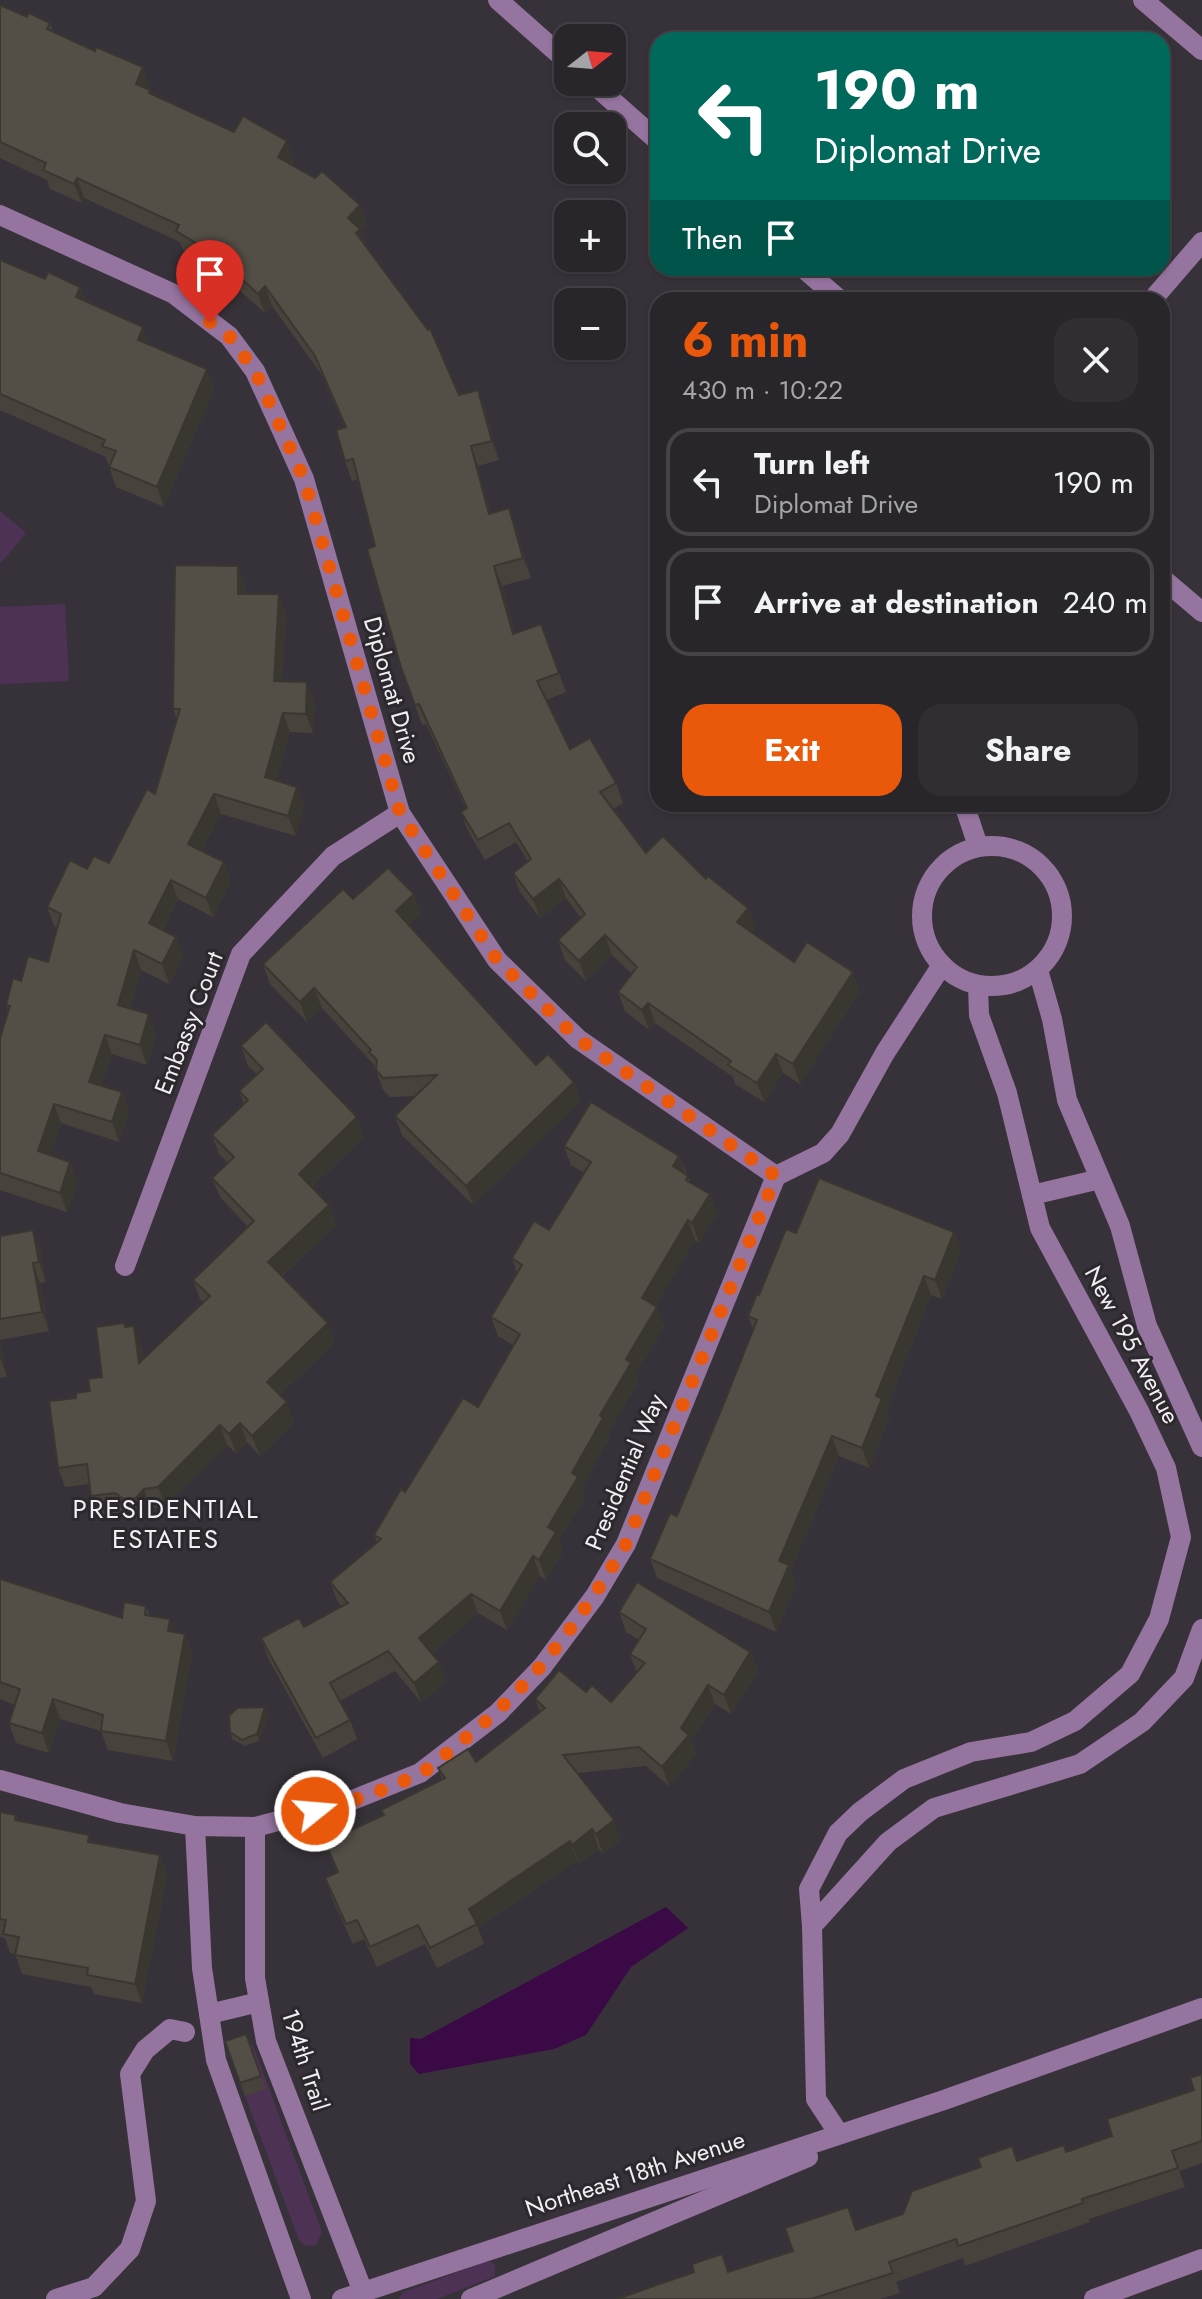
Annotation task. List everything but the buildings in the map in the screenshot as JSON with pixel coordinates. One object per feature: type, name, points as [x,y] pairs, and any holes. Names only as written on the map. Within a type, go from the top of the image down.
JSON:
[{"type":"street","points":[[498,0],[554,50]]},
{"type":"street","points":[[1143,0],[1202,50]]},
{"type":"street","points":[[607,96],[650,134]]},
{"type":"street","name":"Diplomat Drive","points":[[0,215],[174,294],[229,336],[255,371],[304,479],[400,813],[497,960],[578,1039],[776,1176]]},
{"type":"street","points":[[1159,292],[1202,242]]},
{"type":"street","points":[[812,276],[831,292]]},
{"type":"street","points":[[1170,585],[1202,612]]},
{"type":"street","points":[[967,812],[978,846]]},
{"type":"street","name":"Embassy Court","points":[[125,1266],[241,954],[333,856],[400,813]]},
{"type":"street","points":[[978,846],[1001,846],[1023,852],[1042,865],[1055,884],[1062,906],[1062,930],[1053,952],[1038,970],[1017,982],[994,987],[978,985],[949,972],[933,955],[923,933],[921,910],[927,887],[939,868],[957,854],[978,846]]},
{"type":"street","points":[[776,1176],[823,1153],[840,1134],[885,1053],[942,965]]},
{"type":"street","name":"New 195 Avenue","points":[[1038,970],[1052,1019],[1067,1100],[1120,1226],[1147,1326],[1202,1447]]},
{"type":"street","name":"New 195 Avenue","points":[[839,2134],[816,2099],[809,1889],[838,1833],[904,1779],[971,1752],[1031,1742],[1075,1721],[1130,1674],[1159,1619],[1181,1537],[1166,1468],[1132,1398],[1040,1228],[1007,1093],[979,1015],[978,985]]},
{"type":"street","name":"Presidential Way","points":[[0,1780],[120,1813],[195,1826],[255,1827],[345,1803],[420,1773],[498,1713],[542,1667],[595,1596],[626,1544],[776,1176]]},
{"type":"street","points":[[1032,1195],[1100,1179]]},
{"type":"street","points":[[812,1926],[888,1842],[934,1808],[1080,1764],[1142,1722],[1184,1678],[1202,1629]]},
{"type":"street","points":[[195,1826],[202,1968],[216,2060],[301,2299]]},
{"type":"street","name":"194th Trail","points":[[255,1827],[255,1978],[266,2041],[362,2295]]},
{"type":"street","points":[[209,2014],[259,2002]]},
{"type":"street","name":"Northeast 18th Avenue","points":[[342,2299],[362,2295],[944,2100],[1202,2008]]},
{"type":"street","points":[[56,2299],[94,2287],[130,2249],[146,2201],[130,2074],[145,2050],[170,2029],[185,2032]]},
{"type":"street","name":"Northeast 18th Avenue","points":[[471,2299],[944,2100]]},
{"type":"street","points":[[1094,2299],[1202,2259]]},
{"type":"shaded area","points":[[0,511],[26,533],[0,564]]},
{"type":"shaded area","points":[[65,604],[69,681],[0,684],[0,607]]},
{"type":"shaded area","points":[[666,1907],[688,1928],[631,1967],[586,2035],[554,2049],[419,2074],[410,2064],[410,2038],[421,2039]]},
{"type":"shaded area","points":[[242,2036],[254,2048],[322,2232],[316,2245],[305,2246],[299,2240],[228,2050],[233,2037]]},
{"type":"shaded area","points":[[485,2262],[495,2266],[495,2276],[437,2299],[399,2299],[404,2292]]},
{"type":"district","name":"PRESIDENTIAL ESTATES","points":[[166,1524]]},
{"type":"route","points":[[210,322],[229,336],[255,371],[304,479],[400,813],[497,960],[578,1039],[776,1176],[626,1544],[595,1596],[542,1667],[498,1713],[420,1773],[345,1803],[315,1811]]}]
